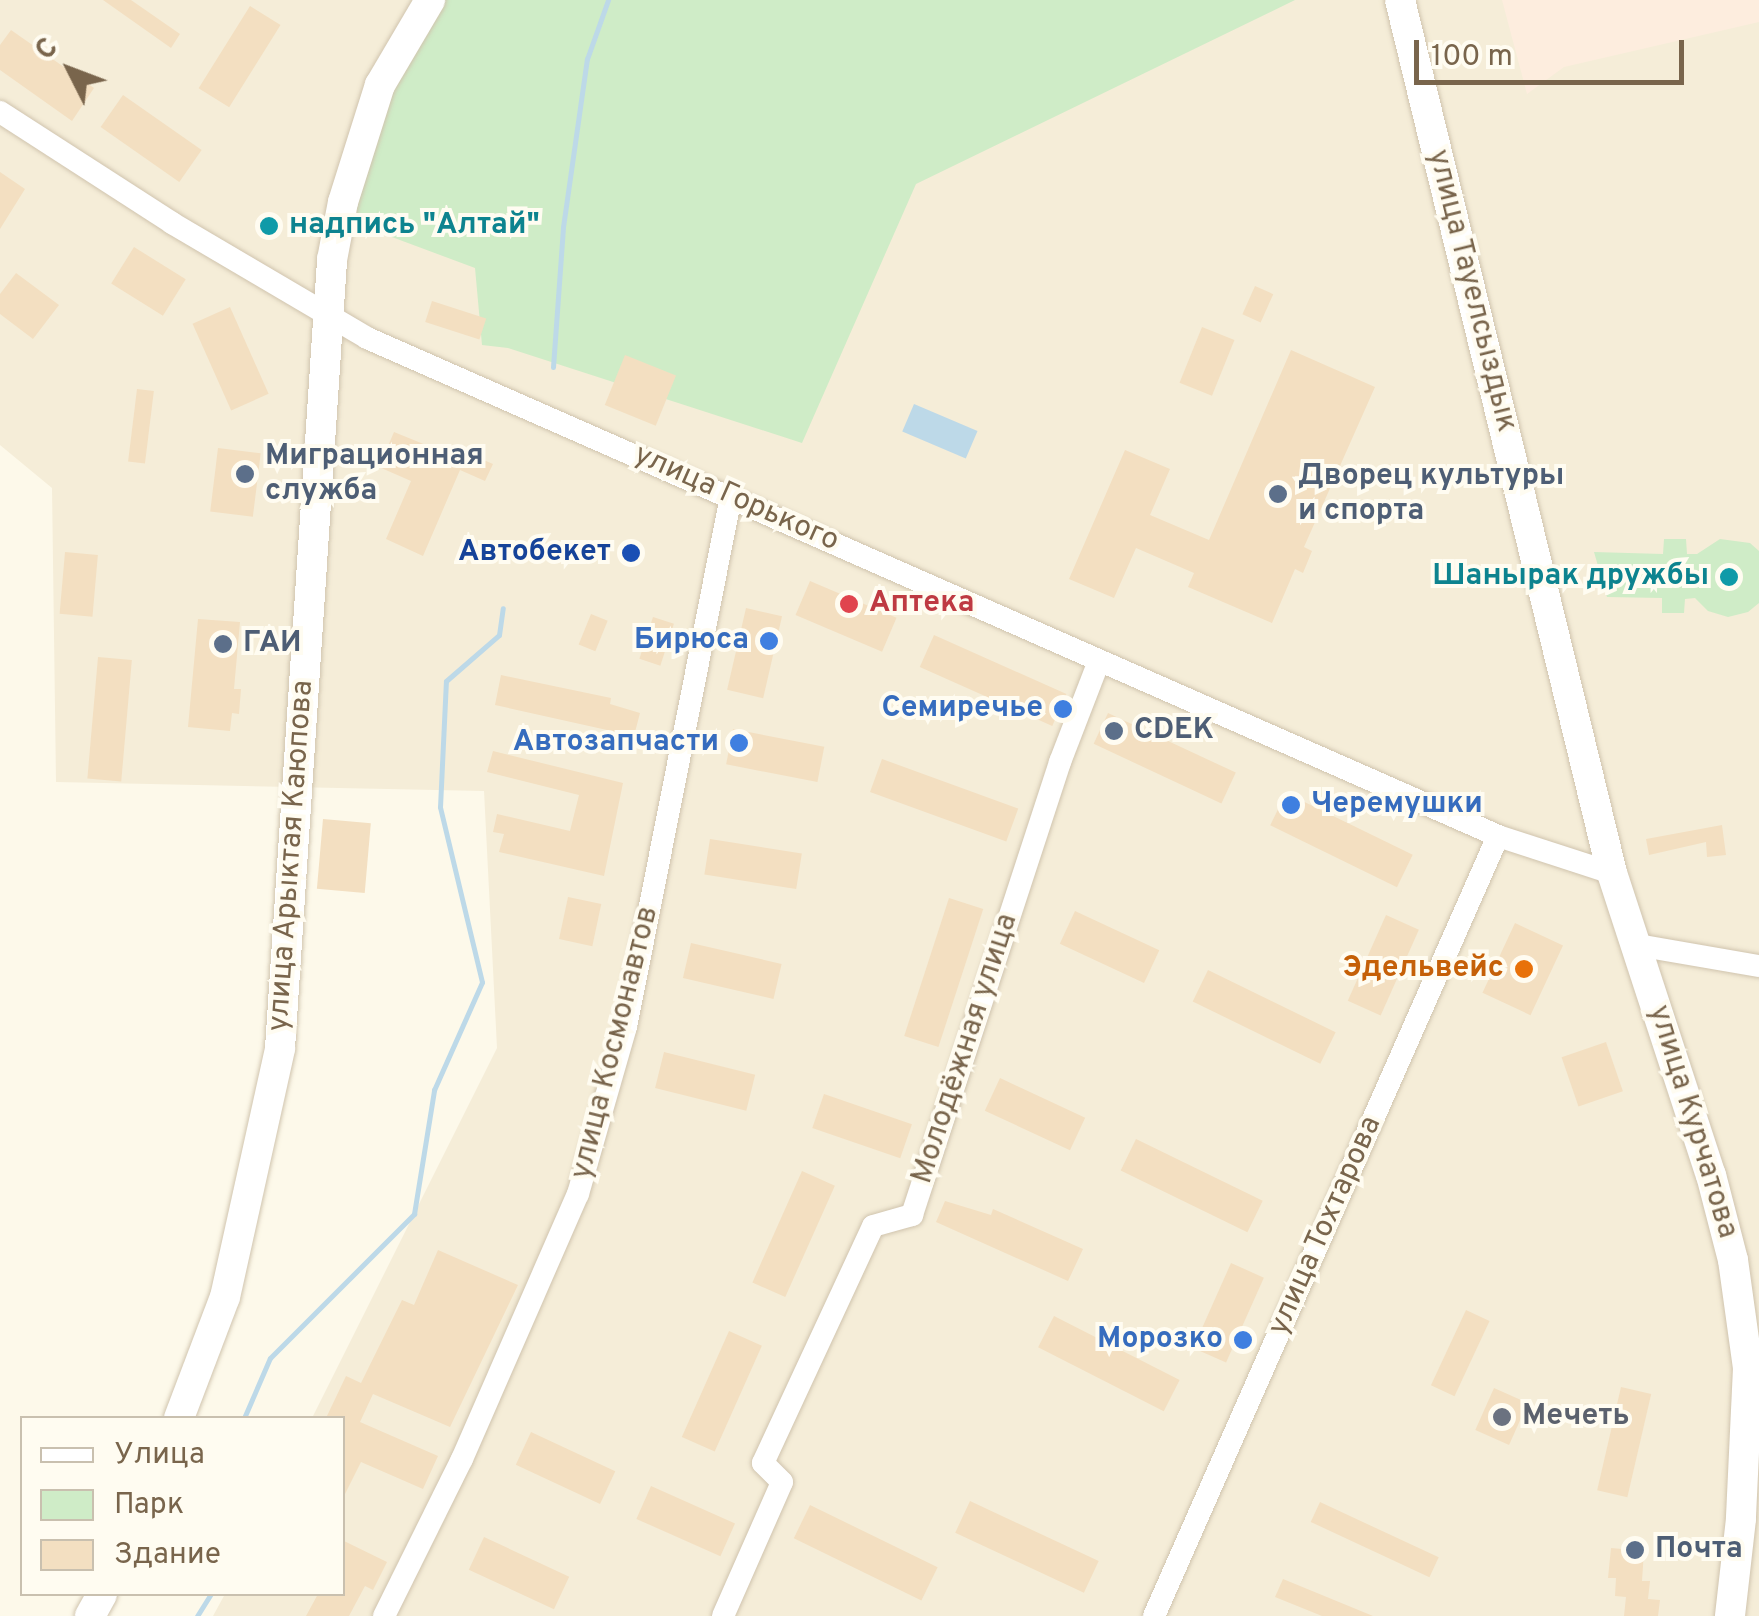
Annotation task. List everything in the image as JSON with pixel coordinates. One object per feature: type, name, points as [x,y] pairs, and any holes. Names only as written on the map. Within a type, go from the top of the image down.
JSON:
[{"type":"street","name":"улица Арыктая Каюпова","points":[[180,1416],[225,1297],[280,1048],[328,316],[343,202],[380,85],[430,0]]},
{"type":"street","name":"улица Тауелсыздык","points":[[1400,0],[1612,873]]},
{"type":"street","name":"улица Горького","points":[[0,112],[172,223],[367,338],[1498,836]]},
{"type":"street","name":"улица Космонавтов","points":[[384,1616],[462,1459],[578,1194],[626,1027],[732,496]]},
{"type":"street","name":"Молодёжная улица","points":[[723,1616],[782,1482],[763,1463],[873,1226],[912,1216],[1060,762],[1100,660]]},
{"type":"street","points":[[1498,836],[1612,873]]},
{"type":"street","name":"улица Тохтарова","points":[[1154,1616],[1498,836]]},
{"type":"street","name":"улица Курчатова","points":[[1612,873],[1712,1175],[1733,1260],[1748,1368],[1741,1519],[1730,1616]]},
{"type":"street","points":[[1637,945],[1759,966]]},
{"type":"shaded area","points":[[0,0],[1759,0],[1759,1616],[213,1616],[224,1596],[345,1596],[345,1416],[313,1416],[497,1048],[484,791],[56,782],[52,488],[0,445]]},
{"type":"shaded area","points":[[1502,0],[1759,0],[1759,22],[1564,67],[1527,94]]},
{"type":"green space","points":[[441,0],[1295,0],[916,184],[802,443],[508,348],[482,345],[475,268],[365,227],[355,209],[378,116]]},
{"type":"green space","points":[[1664,539],[1686,539],[1687,554],[1697,554],[1720,539],[1750,543],[1759,551],[1759,603],[1748,612],[1728,617],[1708,611],[1695,598],[1685,599],[1684,613],[1662,613],[1662,598],[1607,597],[1594,552],[1663,554]]},
{"type":"water","points":[[914,404],[978,431],[966,459],[902,432]]},
{"type":"building","points":[[103,0],[131,0],[180,34],[171,48]]},
{"type":"building","points":[[250,6],[281,25],[229,107],[199,88]]},
{"type":"building","points":[[11,30],[94,88],[72,121],[0,70],[0,45]]},
{"type":"building","points":[[123,95],[202,150],[179,182],[101,127]]},
{"type":"building","points":[[0,172],[25,189],[0,229]]},
{"type":"building","points":[[134,247],[186,279],[163,316],[111,283]]},
{"type":"building","points":[[16,273],[59,305],[33,339],[0,314],[0,294]]},
{"type":"building","points":[[1255,286],[1273,294],[1261,322],[1242,314]]},
{"type":"building","points":[[432,301],[486,319],[479,340],[425,322]]},
{"type":"building","points":[[230,307],[269,394],[231,410],[193,324]]},
{"type":"building","points":[[1202,327],[1234,340],[1212,396],[1180,383]]},
{"type":"building","name":"Дворец культуры и спорта","points":[[1291,350],[1375,387],[1304,547],[1312,551],[1303,573],[1295,569],[1272,623],[1188,587],[1194,573],[1136,548],[1114,598],[1069,579],[1125,450],[1170,469],[1150,515],[1209,540]]},
{"type":"building","points":[[625,355],[676,376],[656,426],[605,405]]},
{"type":"building","points":[[137,389],[154,391],[145,464],[128,461]]},
{"type":"building","points":[[394,432],[448,454],[451,446],[493,464],[485,481],[460,470],[423,556],[386,539],[411,481],[379,467]]},
{"type":"building","points":[[218,448],[261,453],[253,517],[210,512]]},
{"type":"building","points":[[65,552],[98,555],[92,617],[60,614]]},
{"type":"building","points":[[810,581],[897,618],[882,652],[796,615]]},
{"type":"building","points":[[746,608],[782,616],[763,698],[727,690]]},
{"type":"building","points":[[591,614],[608,621],[595,651],[579,645]]},
{"type":"building","points":[[653,617],[674,624],[660,666],[639,659]]},
{"type":"building","points":[[198,619],[240,622],[234,689],[241,689],[239,714],[232,713],[230,731],[188,727]]},
{"type":"building","points":[[934,635],[1066,694],[1052,726],[920,667]]},
{"type":"building","points":[[98,657],[132,660],[121,781],[87,779]]},
{"type":"building","points":[[501,675],[611,698],[610,704],[640,713],[634,736],[495,705]]},
{"type":"building","points":[[1108,713],[1236,773],[1221,803],[1094,744]]},
{"type":"building","points":[[733,729],[824,747],[817,782],[726,764]]},
{"type":"building","points":[[493,751],[623,783],[604,876],[499,852],[504,834],[493,832],[497,814],[570,831],[579,795],[487,772]]},
{"type":"building","points":[[882,759],[1018,809],[1006,841],[870,792]]},
{"type":"building","points":[[1286,793],[1413,855],[1397,887],[1270,825]]},
{"type":"building","points":[[323,819],[371,823],[365,893],[317,889]]},
{"type":"building","points":[[1722,825],[1726,855],[1707,857],[1706,842],[1649,855],[1646,839]]},
{"type":"building","points":[[710,839],[802,854],[796,889],[704,875]]},
{"type":"building","points":[[568,897],[601,904],[592,946],[559,939]]},
{"type":"building","points":[[949,898],[983,909],[938,1047],[904,1036]]},
{"type":"building","points":[[1075,911],[1159,950],[1144,983],[1060,944]]},
{"type":"building","points":[[1386,915],[1419,930],[1381,1016],[1348,1001]]},
{"type":"building","name":"Эдельвейс","points":[[1515,923],[1563,945],[1530,1015],[1482,993]]},
{"type":"building","points":[[691,943],[782,964],[774,999],[683,978]]},
{"type":"building","points":[[1208,970],[1336,1032],[1320,1064],[1193,1001]]},
{"type":"building","points":[[1606,1042],[1623,1091],[1578,1106],[1562,1057]]},
{"type":"building","points":[[664,1052],[755,1075],[746,1111],[655,1088]]},
{"type":"building","points":[[1000,1078],[1085,1118],[1070,1150],[985,1111]]},
{"type":"building","points":[[824,1094],[912,1124],[900,1158],[812,1128]]},
{"type":"building","points":[[1136,1139],[1263,1201],[1247,1232],[1121,1170]]},
{"type":"building","points":[[802,1171],[835,1186],[785,1297],[752,1282]]},
{"type":"building","points":[[945,1201],[991,1215],[993,1209],[1083,1249],[1068,1281],[936,1222]]},
{"type":"building","points":[[438,1250],[518,1285],[450,1427],[373,1394],[360,1422],[438,1456],[423,1489],[361,1462],[345,1494],[345,1416],[327,1416],[346,1376],[361,1383],[402,1300],[414,1305]]},
{"type":"building","points":[[1231,1263],[1264,1278],[1226,1363],[1193,1348]]},
{"type":"building","points":[[1466,1310],[1490,1321],[1454,1396],[1431,1385]]},
{"type":"building","points":[[1054,1316],[1180,1380],[1164,1411],[1038,1347]]},
{"type":"building","points":[[729,1331],[762,1346],[715,1452],[682,1437]]},
{"type":"building","points":[[1621,1387],[1651,1394],[1627,1497],[1597,1490]]},
{"type":"building","name":"Мечеть","points":[[1494,1388],[1528,1403],[1509,1445],[1475,1430]]},
{"type":"building","points":[[531,1432],[615,1471],[600,1504],[516,1465]]},
{"type":"building","points":[[651,1486],[735,1523],[720,1556],[636,1519]]},
{"type":"building","points":[[970,1501],[1099,1561],[1084,1593],[955,1533]]},
{"type":"building","points":[[1320,1502],[1439,1557],[1429,1577],[1311,1522]]},
{"type":"building","points":[[810,1505],[938,1567],[921,1601],[794,1538]]},
{"type":"building","points":[[484,1537],[569,1577],[554,1609],[469,1570]]},
{"type":"building","points":[[345,1541],[387,1562],[373,1590],[365,1586],[349,1616],[306,1616],[317,1596],[345,1596]]},
{"type":"building","points":[[1611,1548],[1644,1551],[1642,1581],[1650,1581],[1648,1599],[1660,1600],[1658,1616],[1624,1616],[1626,1597],[1615,1596],[1616,1578],[1608,1578]]},
{"type":"building","points":[[1283,1579],[1373,1616],[1322,1616],[1275,1597]]},
{"type":"waterway","points":[[553,367],[563,227],[587,59],[608,0]]},
{"type":"waterway","points":[[245,1416],[270,1358],[414,1214],[434,1090],[482,982],[440,807],[446,681],[499,635],[503,608]]},
{"type":"waterway","points":[[197,1616],[210,1596]]},
{"type":"place","name":"надпись \"Алтай\"","points":[[269,226]]},
{"type":"place","name":"Миграционная служба","points":[[245,474]]},
{"type":"place","name":"Дворец культуры и спорта","points":[[1278,494]]},
{"type":"place","name":"Автобекет","points":[[631,553]]},
{"type":"place","name":"Шанырак дружбы","points":[[1729,577]]},
{"type":"place","name":"Аптека","points":[[849,604]]},
{"type":"place","name":"Бирюса","points":[[769,641]]},
{"type":"place","name":"ГАИ","points":[[223,644]]},
{"type":"place","name":"Семиречье","points":[[1063,709]]},
{"type":"place","name":"CDEK","points":[[1114,731]]},
{"type":"place","name":"Автозапчасти","points":[[739,743]]},
{"type":"place","name":"Черемушки","points":[[1291,805]]},
{"type":"place","name":"Эдельвейс","points":[[1524,969]]},
{"type":"place","name":"Морозко","points":[[1243,1340]]},
{"type":"place","name":"Мечеть","points":[[1502,1417]]},
{"type":"place","name":"Почта","points":[[1635,1550]]}]
